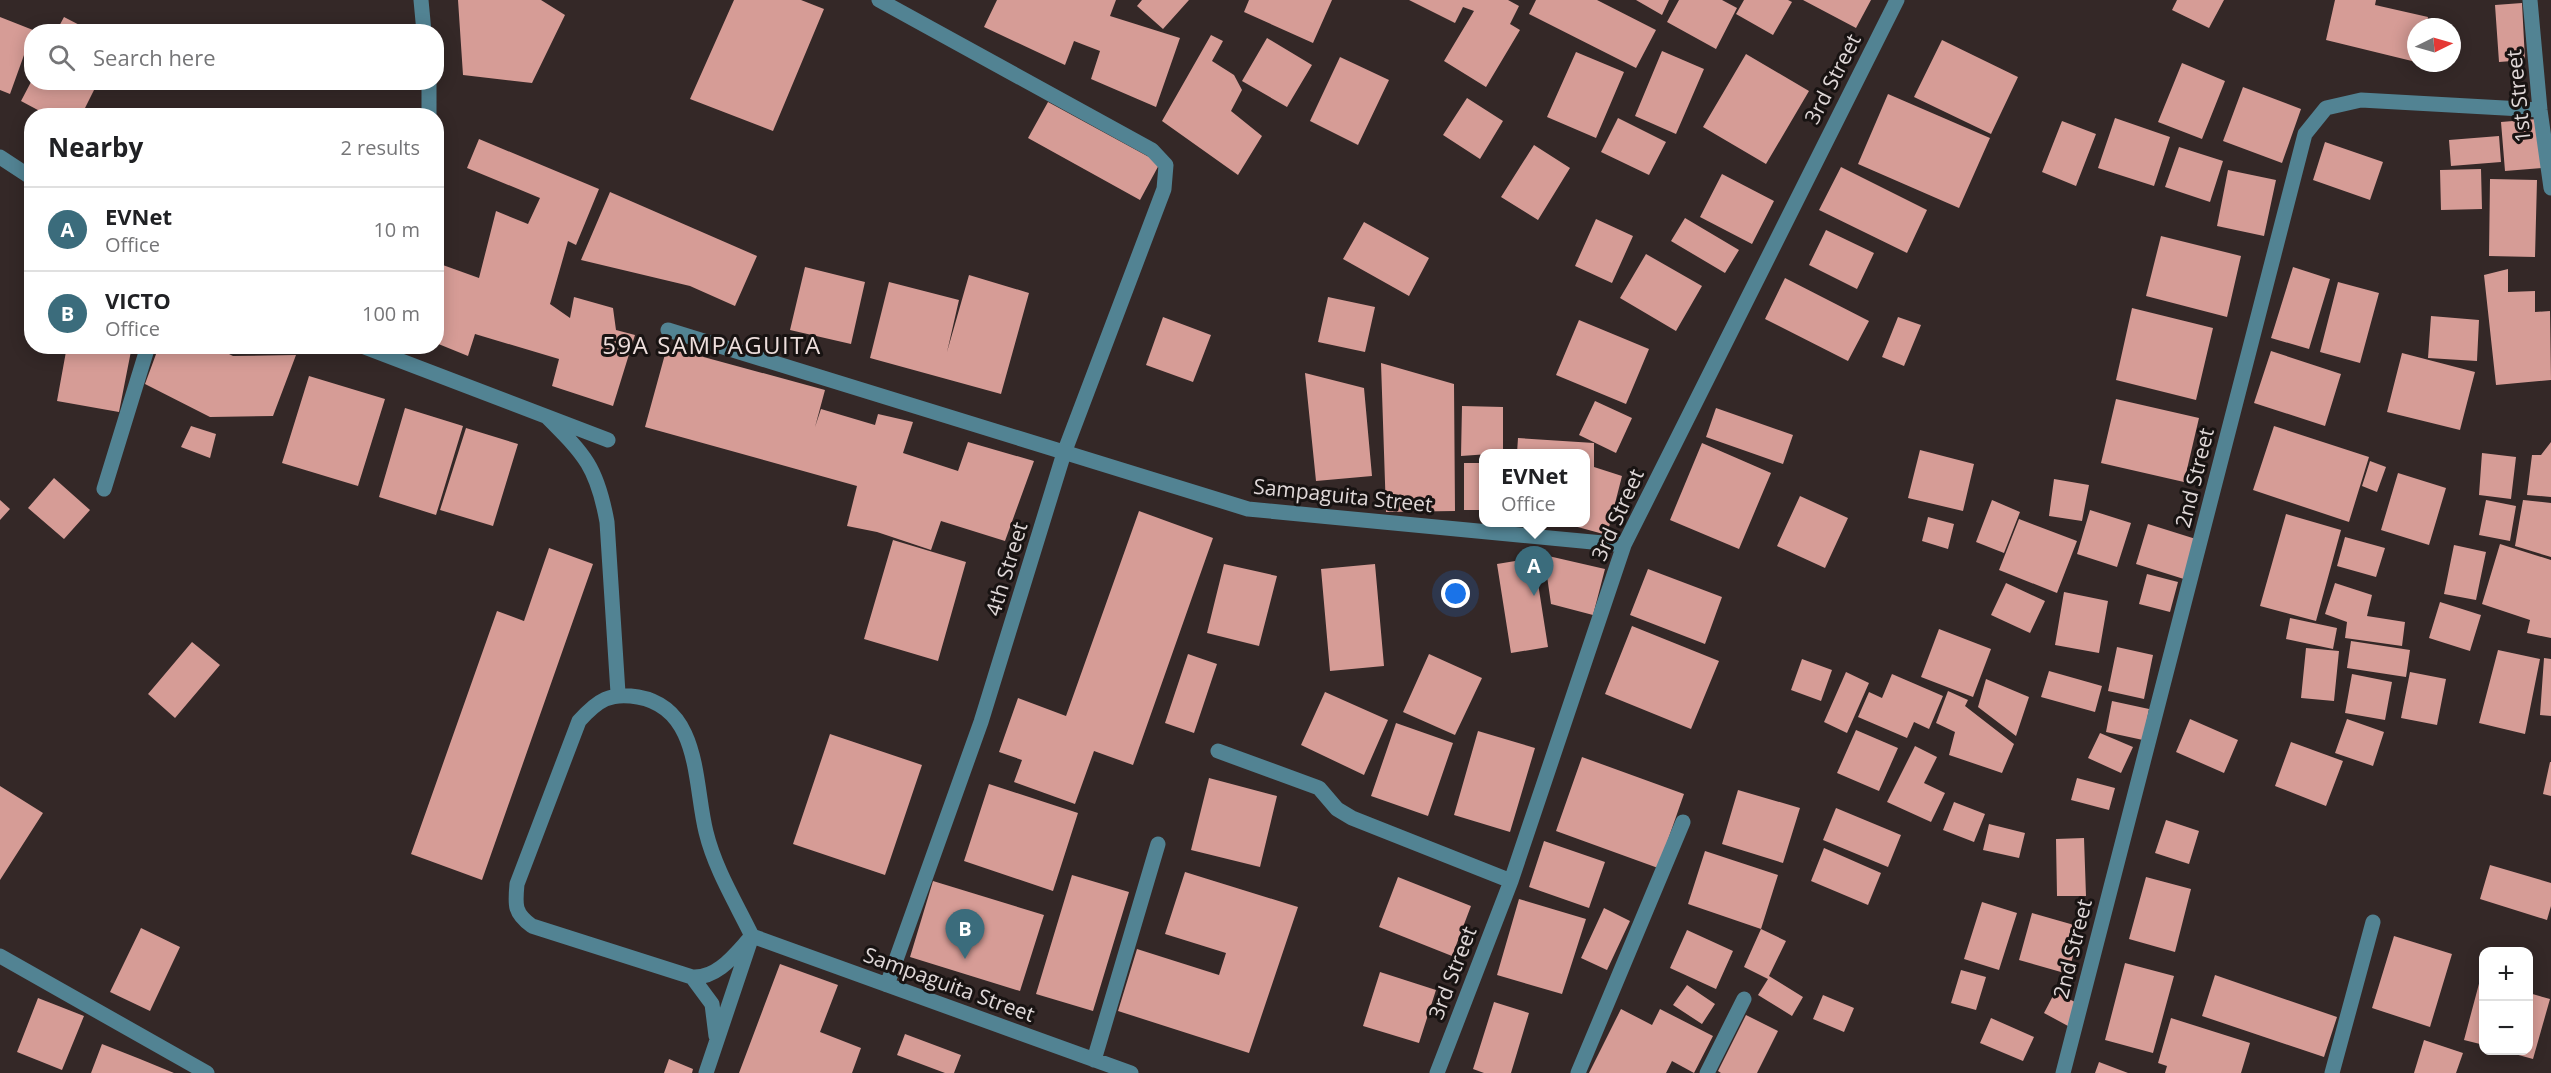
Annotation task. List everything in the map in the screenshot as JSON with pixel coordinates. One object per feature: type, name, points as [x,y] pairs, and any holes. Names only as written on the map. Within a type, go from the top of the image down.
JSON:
[{"type":"street","points":[[422,0],[424,24]]},
{"type":"street","name":"4th Street","points":[[879,0],[1152,150],[1166,165],[1164,189],[1064,453],[981,722],[887,985]]},
{"type":"street","name":"3rd Street","points":[[1437,1073],[1511,881],[1624,545],[1897,0]]},
{"type":"street","name":"1st Street","points":[[2530,0],[2540,110],[2551,188]]},
{"type":"street","points":[[429,90],[429,108]]},
{"type":"street","name":"2nd Street","points":[[2063,1073],[2305,134],[2326,108],[2361,100],[2540,110]]},
{"type":"street","points":[[0,157],[24,173]]},
{"type":"street","name":"Sampaguita Street","points":[[668,330],[1248,509],[1624,545]]},
{"type":"street","points":[[104,489],[146,354]]},
{"type":"street","points":[[398,354],[547,417],[608,440]]},
{"type":"street","points":[[547,417],[583,453],[602,496],[607,522],[618,693]]},
{"type":"street","points":[[706,1073],[752,936],[718,868],[706,833],[696,764],[679,721],[653,699],[618,693],[599,702],[579,721],[517,884],[516,902],[520,917],[532,926],[692,977],[702,978],[721,969],[752,936]]},
{"type":"street","points":[[1218,751],[1319,788],[1337,809],[1352,818],[1511,881]]},
{"type":"street","points":[[1578,1073],[1683,822]]},
{"type":"street","points":[[1094,1060],[1158,844]]},
{"type":"street","points":[[2332,1073],[2373,922]]},
{"type":"street","name":"Sampaguita Street","points":[[752,936],[1131,1073]]},
{"type":"street","points":[[0,956],[207,1073]]},
{"type":"street","points":[[692,977],[712,1004],[717,1041]]},
{"type":"street","points":[[1707,1073],[1744,999]]},
{"type":"building","points":[[458,0],[541,0],[565,15],[532,83],[463,75]]},
{"type":"building","points":[[734,0],[801,0],[824,9],[773,131],[690,99]]},
{"type":"building","points":[[997,0],[1116,0],[1110,16],[1180,38],[1156,107],[1091,79],[1100,51],[1074,41],[1065,65],[984,27]]},
{"type":"building","points":[[1142,0],[1189,0],[1163,29],[1137,6]]},
{"type":"building","points":[[1249,0],[1332,0],[1313,43],[1244,12]]},
{"type":"building","points":[[1409,0],[1508,0],[1519,6],[1510,24],[1520,30],[1486,87],[1444,61],[1474,11],[1463,7],[1455,23]]},
{"type":"building","points":[[1536,0],[1597,0],[1656,30],[1636,68],[1529,14]]},
{"type":"building","points":[[1636,0],[1669,0],[1662,15]]},
{"type":"building","points":[[1679,0],[1722,0],[1737,8],[1716,49],[1667,22]]},
{"type":"building","points":[[1744,0],[1788,0],[1792,2],[1773,35],[1736,14]]},
{"type":"building","points":[[1803,0],[1871,0],[1856,28]]},
{"type":"building","points":[[2177,0],[2224,0],[2209,28],[2172,10]]},
{"type":"building","points":[[2335,0],[2376,0],[2375,5],[2428,17],[2407,18],[2407,60],[2326,40]]},
{"type":"building","points":[[2522,3],[2525,60],[2499,62],[2495,5]]},
{"type":"building","points":[[0,17],[24,26],[24,55],[10,94],[0,90]]},
{"type":"building","points":[[64,17],[78,24],[60,24]]},
{"type":"building","points":[[1211,35],[1223,41],[1212,61],[1234,75],[1242,90],[1231,111],[1262,136],[1238,175],[1162,121]]},
{"type":"building","points":[[1267,38],[1312,65],[1287,107],[1242,81]]},
{"type":"building","points":[[1942,40],[2018,77],[1991,134],[1914,97]]},
{"type":"building","points":[[1662,51],[1704,69],[1676,134],[1635,116]]},
{"type":"building","points":[[1576,52],[1624,72],[1596,138],[1547,117]]},
{"type":"building","points":[[1746,54],[1809,91],[1766,164],[1703,127]]},
{"type":"building","points":[[1340,57],[1389,80],[1358,145],[1310,121]]},
{"type":"building","points":[[2182,63],[2225,81],[2202,139],[2158,122]]},
{"type":"building","points":[[2243,87],[2301,109],[2282,163],[2223,141]]},
{"type":"building","points":[[27,90],[94,90],[85,108],[34,108],[21,101]]},
{"type":"building","points":[[1888,94],[1990,138],[1959,208],[1858,164]]},
{"type":"building","points":[[1467,98],[1503,121],[1480,159],[1443,135]]},
{"type":"building","points":[[1048,102],[1160,163],[1140,200],[1028,138]]},
{"type":"building","points":[[1618,118],[1666,142],[1649,175],[1601,152]]},
{"type":"building","points":[[2115,118],[2170,137],[2154,186],[2098,168]]},
{"type":"building","points":[[2537,119],[2542,168],[2505,171],[2501,122]]},
{"type":"building","points":[[2062,121],[2096,134],[2076,186],[2042,172]]},
{"type":"building","points":[[2499,136],[2501,162],[2451,166],[2449,140]]},
{"type":"building","points":[[479,139],[599,189],[576,245],[568,241],[550,304],[570,318],[574,297],[613,308],[616,330],[635,335],[613,406],[552,386],[559,359],[475,334],[468,356],[444,346],[444,265],[479,278],[496,211],[528,224],[540,198],[467,168]]},
{"type":"building","points":[[2325,142],[2383,162],[2370,200],[2313,180]]},
{"type":"building","points":[[1534,145],[1570,168],[1538,220],[1501,197]]},
{"type":"building","points":[[2179,147],[2223,161],[2210,202],[2165,187]]},
{"type":"building","points":[[1841,167],[1927,210],[1907,253],[1819,210]]},
{"type":"building","points":[[2481,169],[2482,209],[2441,210],[2440,170]]},
{"type":"building","points":[[2228,170],[2276,180],[2264,236],[2217,226]]},
{"type":"building","points":[[1722,174],[1774,201],[1752,244],[1700,217]]},
{"type":"building","points":[[2490,179],[2537,180],[2535,257],[2489,256]]},
{"type":"building","points":[[610,192],[757,256],[735,306],[690,286],[581,260]]},
{"type":"building","points":[[1685,218],[1739,250],[1725,273],[1671,241]]},
{"type":"building","points":[[1596,219],[1633,236],[1612,283],[1575,266]]},
{"type":"building","points":[[1364,222],[1429,258],[1409,296],[1343,259]]},
{"type":"building","points":[[1826,230],[1874,253],[1857,289],[1809,265]]},
{"type":"building","points":[[2161,236],[2241,256],[2227,317],[2146,296]]},
{"type":"building","points":[[1646,254],[1702,286],[1676,331],[1620,298]]},
{"type":"building","points":[[805,267],[865,282],[851,344],[790,330]]},
{"type":"building","points":[[2293,267],[2330,279],[2309,349],[2271,338]]},
{"type":"building","points":[[2508,269],[2508,292],[2535,291],[2535,312],[2550,311],[2551,380],[2496,385],[2484,275]]},
{"type":"building","points":[[969,275],[1029,293],[1001,394],[870,358],[889,282],[959,300],[947,352]]},
{"type":"building","points":[[1785,278],[1869,321],[1848,361],[1765,319]]},
{"type":"building","points":[[2338,282],[2379,293],[2360,363],[2320,352]]},
{"type":"building","points":[[1328,297],[1375,307],[1365,352],[1318,342]]},
{"type":"building","points":[[2132,308],[2213,328],[2196,400],[2116,380]]},
{"type":"building","points":[[2431,316],[2479,320],[2477,361],[2428,358]]},
{"type":"building","points":[[1163,317],[1211,335],[1193,382],[1146,365]]},
{"type":"building","points":[[1898,317],[1921,325],[1904,366],[1882,357]]},
{"type":"building","points":[[1579,320],[1649,349],[1626,404],[1556,375]]},
{"type":"building","points":[[667,347],[825,390],[815,427],[821,409],[875,425],[878,414],[913,422],[903,453],[958,471],[968,442],[1034,461],[1005,541],[941,521],[931,550],[877,532],[847,526],[857,486],[645,427]]},
{"type":"building","points":[[2271,351],[2341,374],[2325,426],[2254,403]]},
{"type":"building","points":[[2402,353],[2475,372],[2460,430],[2387,412]]},
{"type":"building","points":[[66,354],[130,354],[119,412],[57,401]]},
{"type":"building","points":[[156,354],[296,355],[273,416],[210,417],[145,384]]},
{"type":"building","points":[[1381,363],[1454,384],[1455,511],[1386,512]]},
{"type":"building","points":[[1305,373],[1364,388],[1372,476],[1316,481]]},
{"type":"building","points":[[309,376],[385,399],[358,486],[282,463]]},
{"type":"building","points":[[2116,399],[2199,418],[2184,482],[2101,463]]},
{"type":"building","points":[[1595,401],[1632,418],[1616,453],[1579,435]]},
{"type":"building","points":[[1462,406],[1503,407],[1503,449],[1479,449],[1479,455],[1461,456]]},
{"type":"building","points":[[405,408],[463,426],[436,515],[379,497]]},
{"type":"building","points":[[1716,408],[1793,435],[1783,464],[1706,437]]},
{"type":"building","points":[[191,426],[216,434],[210,458],[181,447]]},
{"type":"building","points":[[2274,426],[2369,457],[2349,522],[2253,490]]},
{"type":"building","points":[[466,428],[518,444],[493,526],[440,510]]},
{"type":"building","points":[[1518,438],[1594,443],[1594,467],[1622,476],[1607,535],[1578,527],[1590,527],[1590,449],[1517,449]]},
{"type":"building","points":[[2551,442],[2551,497],[2527,495],[2532,455],[2541,455]]},
{"type":"building","points":[[1702,443],[1771,473],[1739,549],[1670,520]]},
{"type":"building","points":[[1920,450],[1974,464],[1963,511],[1908,498]]},
{"type":"building","points":[[2482,453],[2516,457],[2511,499],[2479,495]]},
{"type":"building","points":[[2370,461],[2386,467],[2377,492],[2362,486]]},
{"type":"building","points":[[1464,463],[1479,463],[1479,510],[1464,510]]},
{"type":"building","points":[[2398,473],[2446,488],[2429,545],[2381,530]]},
{"type":"building","points":[[54,478],[90,510],[64,539],[28,508]]},
{"type":"building","points":[[2054,479],[2089,485],[2082,521],[2049,516]]},
{"type":"building","points":[[1800,496],[1848,518],[1825,568],[1777,546]]},
{"type":"building","points":[[0,500],[10,509],[0,520]]},
{"type":"building","points":[[1992,500],[2020,512],[2004,553],[1976,542]]},
{"type":"building","points":[[2486,500],[2516,506],[2510,541],[2479,535]]},
{"type":"building","points":[[2523,500],[2551,503],[2551,557],[2515,546]]},
{"type":"building","points":[[2090,510],[2131,523],[2117,567],[2077,554]]},
{"type":"building","points":[[1139,511],[1213,538],[1133,765],[1094,751],[1075,804],[1014,782],[1022,760],[999,752],[1018,698],[1066,716]]},
{"type":"building","points":[[2286,514],[2341,530],[2316,621],[2260,606]]},
{"type":"building","points":[[1928,517],[1954,524],[1948,549],[1922,541]]},
{"type":"building","points":[[2019,519],[2077,541],[2057,593],[1999,570]]},
{"type":"building","points":[[2148,524],[2199,540],[2187,580],[2136,564]]},
{"type":"building","points":[[2345,537],[2385,548],[2376,577],[2337,566]]},
{"type":"building","points":[[893,540],[966,562],[938,661],[864,639]]},
{"type":"building","points":[[2500,544],[2551,560],[2551,638],[2527,633],[2530,620],[2482,604]]},
{"type":"building","points":[[2454,545],[2486,552],[2476,600],[2444,594]]},
{"type":"building","points":[[549,548],[593,564],[482,880],[411,854],[497,611],[524,621]]},
{"type":"building","points":[[1544,555],[1605,569],[1593,615],[1551,604]]},
{"type":"building","points":[[1534,558],[1548,647],[1511,653],[1497,564]]},
{"type":"building","points":[[1224,564],[1277,576],[1259,646],[1207,633]]},
{"type":"building","points":[[1375,564],[1384,666],[1330,671],[1321,569]]},
{"type":"building","points":[[1648,569],[1722,597],[1705,644],[1630,615]]},
{"type":"building","points":[[2147,574],[2178,582],[2170,612],[2139,604]]},
{"type":"building","points":[[2006,583],[2045,601],[2030,633],[1991,615]]},
{"type":"building","points":[[2335,583],[2372,595],[2367,616],[2405,622],[2402,646],[2345,638],[2347,622],[2325,614]]},
{"type":"building","points":[[2064,592],[2108,601],[2099,653],[2055,645]]},
{"type":"building","points":[[2440,602],[2481,615],[2470,651],[2429,638]]},
{"type":"building","points":[[2290,618],[2337,628],[2333,649],[2286,639]]},
{"type":"building","points":[[1632,626],[1719,661],[1691,729],[1605,694]]},
{"type":"building","points":[[1939,629],[1991,649],[1973,697],[1921,677]]},
{"type":"building","points":[[2351,641],[2410,650],[2406,677],[2347,668]]},
{"type":"building","points":[[192,642],[220,665],[175,718],[148,694]]},
{"type":"building","points":[[2117,647],[2153,655],[2144,699],[2108,691]]},
{"type":"building","points":[[2306,648],[2339,651],[2334,701],[2301,698]]},
{"type":"building","points":[[2498,650],[2540,659],[2525,734],[2479,723]]},
{"type":"building","points":[[1188,654],[1217,664],[1194,733],[1165,723]]},
{"type":"building","points":[[1429,654],[1482,678],[1455,735],[1403,712]]},
{"type":"building","points":[[2544,658],[2551,659],[2551,716],[2540,715]]},
{"type":"building","points":[[1802,659],[1832,670],[1821,701],[1791,690]]},
{"type":"building","points":[[2049,671],[2102,686],[2095,712],[2041,697]]},
{"type":"building","points":[[1846,672],[1869,683],[1847,733],[1824,722]]},
{"type":"building","points":[[2410,672],[2446,679],[2437,725],[2401,718]]},
{"type":"building","points":[[1892,674],[1943,696],[1929,729],[1914,722],[1907,738],[1858,717],[1869,692],[1882,698]]},
{"type":"building","points":[[2352,674],[2392,682],[2385,720],[2345,713]]},
{"type":"building","points":[[1986,679],[2029,697],[2016,736],[1978,707]]},
{"type":"building","points":[[1948,691],[1968,700],[1965,706],[2014,744],[2002,773],[1949,755],[1955,732],[1936,723]]},
{"type":"building","points":[[1325,692],[1388,720],[1364,775],[1301,745]]},
{"type":"building","points":[[2112,701],[2149,709],[2143,740],[2106,732]]},
{"type":"building","points":[[2190,719],[2238,740],[2224,773],[2176,752]]},
{"type":"building","points":[[2347,719],[2384,732],[2373,766],[2335,753]]},
{"type":"building","points":[[1396,723],[1453,743],[1428,816],[1371,796]]},
{"type":"building","points":[[1856,730],[1898,748],[1879,791],[1837,773]]},
{"type":"building","points":[[1478,731],[1535,748],[1510,832],[1454,815]]},
{"type":"building","points":[[2100,733],[2133,747],[2121,773],[2088,758]]},
{"type":"building","points":[[830,734],[922,765],[885,875],[793,844]]},
{"type":"building","points":[[2291,742],[2343,761],[2326,806],[2275,786]]},
{"type":"building","points":[[1915,746],[1937,757],[1924,783],[1945,793],[1931,822],[1887,802]]},
{"type":"building","points":[[1582,757],[1684,794],[1658,868],[1556,831]]},
{"type":"building","points":[[2551,762],[2551,796],[2543,794]]},
{"type":"building","points":[[1209,778],[1277,796],[1260,867],[1191,850]]},
{"type":"building","points":[[2077,778],[2115,788],[2109,810],[2071,800]]},
{"type":"building","points":[[989,784],[1078,813],[1053,891],[964,861]]},
{"type":"building","points":[[0,786],[43,813],[0,880]]},
{"type":"building","points":[[1738,790],[1800,808],[1783,863],[1722,844]]},
{"type":"building","points":[[1954,802],[1985,814],[1974,842],[1943,830]]},
{"type":"building","points":[[1836,808],[1901,835],[1888,867],[1823,840]]},
{"type":"building","points":[[2166,820],[2199,831],[2189,864],[2155,853]]},
{"type":"building","points":[[1989,824],[2025,833],[2019,858],[1983,850]]},
{"type":"building","points":[[2084,838],[2086,896],[2057,896],[2056,839]]},
{"type":"building","points":[[1544,841],[1605,862],[1589,908],[1529,887]]},
{"type":"building","points":[[1824,848],[1881,873],[1868,905],[1811,881]]},
{"type":"building","points":[[1705,851],[1778,875],[1761,929],[1688,904]]},
{"type":"building","points":[[2490,865],[2551,883],[2551,906],[2547,920],[2480,899]]},
{"type":"building","points":[[1185,872],[1298,907],[1249,1053],[1118,1011],[1137,949],[1219,975],[1226,953],[1165,934]]},
{"type":"building","points":[[1072,875],[1129,892],[1093,1011],[1036,994]]},
{"type":"building","points":[[1398,877],[1471,906],[1452,956],[1379,927]]},
{"type":"building","points":[[2146,877],[2191,889],[2175,952],[2129,939]]},
{"type":"building","points":[[933,881],[1044,915],[1020,991],[910,957]]},
{"type":"building","points":[[1519,899],[1586,919],[1562,994],[1497,975]]},
{"type":"building","points":[[1982,902],[2017,913],[1999,970],[1964,959]]},
{"type":"building","points":[[1604,908],[1630,921],[1607,970],[1581,958]]},
{"type":"building","points":[[2032,913],[2081,927],[2068,974],[2019,960]]},
{"type":"building","points":[[141,928],[180,947],[150,1011],[110,992]]},
{"type":"building","points":[[1761,929],[1786,941],[1769,976],[1803,997],[1792,1016],[1758,995],[1768,979],[1744,967]]},
{"type":"building","points":[[1687,930],[1733,951],[1716,989],[1670,968]]},
{"type":"building","points":[[2394,936],[2452,954],[2430,1027],[2372,1008]]},
{"type":"building","points":[[2125,963],[2174,976],[2153,1053],[2105,1040]]},
{"type":"building","points":[[780,964],[838,985],[820,1032],[861,1048],[852,1073],[739,1073]]},
{"type":"building","points":[[1961,970],[1986,977],[1976,1010],[1951,1003]]},
{"type":"building","points":[[1380,972],[1436,990],[1419,1043],[1363,1026]]},
{"type":"building","points":[[2215,975],[2337,1017],[2324,1057],[2202,1016]]},
{"type":"building","points":[[2479,984],[2479,1044],[2464,1040]]},
{"type":"building","points":[[1687,985],[1715,1004],[1702,1024],[1673,1005]]},
{"type":"building","points":[[2055,992],[2079,1004],[2068,1026],[2044,1013]]},
{"type":"building","points":[[2533,994],[2550,999],[2533,1059],[2518,1055],[2533,1055]]},
{"type":"building","points":[[1823,995],[1854,1008],[1844,1032],[1813,1019]]},
{"type":"building","points":[[38,998],[84,1016],[62,1070],[17,1052]]},
{"type":"building","points":[[1494,1002],[1529,1013],[1511,1073],[1484,1073],[1473,1069]]},
{"type":"building","points":[[1621,1009],[1652,1025],[1660,1009],[1713,1036],[1694,1073],[1672,1061],[1666,1073],[1589,1073]]},
{"type":"building","points":[[1746,1015],[1778,1031],[1757,1073],[1721,1073],[1718,1071]]},
{"type":"building","points":[[1991,1018],[2034,1037],[2023,1061],[1980,1043]]},
{"type":"building","points":[[2171,1018],[2250,1043],[2241,1073],[2165,1073],[2167,1066],[2158,1063]]},
{"type":"building","points":[[905,1034],[961,1055],[954,1073],[945,1073],[897,1055]]},
{"type":"building","points":[[2424,1040],[2463,1053],[2456,1073],[2414,1073]]},
{"type":"building","points":[[102,1044],[140,1059],[174,1073],[91,1073]]},
{"type":"building","points":[[669,1059],[693,1069],[692,1073],[664,1073]]},
{"type":"building","points":[[2099,1062],[2128,1073],[2095,1073]]},
{"type":"place","name":"EVNet","points":[[1534,596]]},
{"type":"place","name":"VICTO","points":[[965,959]]},
{"type":"district","name":"59A SAMPAGUITA","points":[[712,346]]}]
